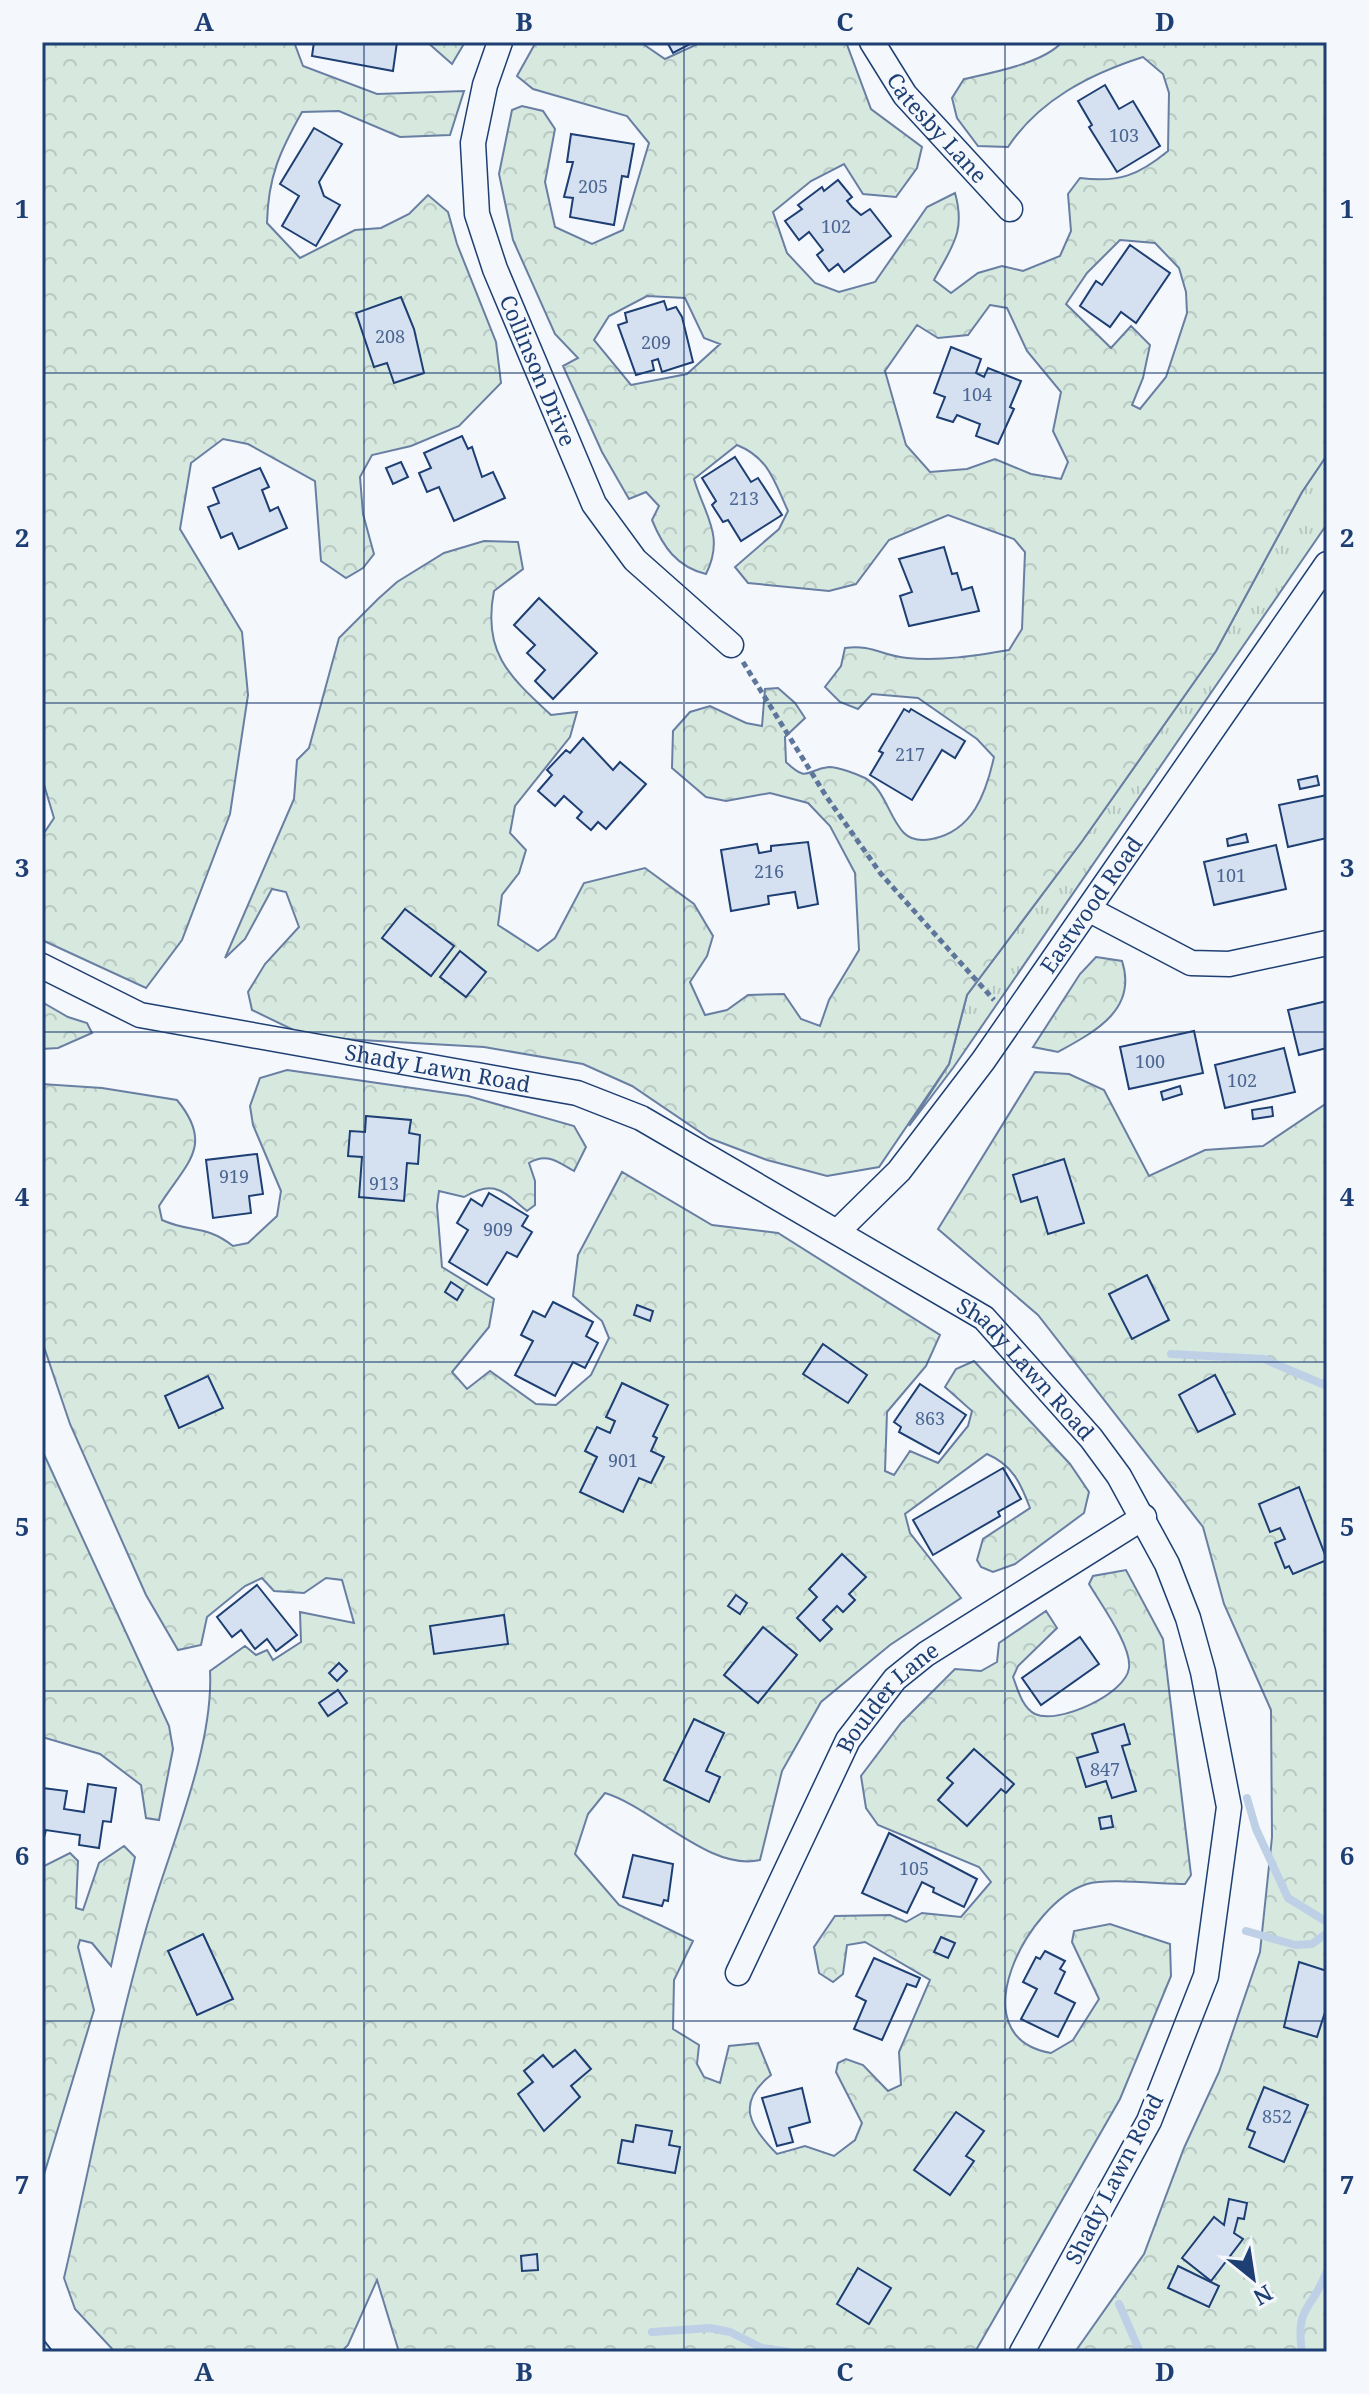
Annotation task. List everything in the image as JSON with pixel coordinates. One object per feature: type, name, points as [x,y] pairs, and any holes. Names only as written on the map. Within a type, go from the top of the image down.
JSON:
[{"type":"street","name":"Collinson Drive","points":[[500,42],[485,85],[473,143],[477,214],[495,269],[594,504],[635,560],[731,645]]},
{"type":"street","name":"Catesby Lane","points":[[872,42],[905,95],[1010,209]]},
{"type":"street","name":"Eastwood Road","points":[[838,1231],[899,1171],[1012,1020],[1327,564]]},
{"type":"street","points":[[1090,910],[1191,963],[1229,964],[1327,943]]},
{"type":"street","name":"Shady Lawn Road","points":[[42,966],[140,1015],[577,1093],[641,1118],[984,1318],[1091,1438],[1144,1517],[1188,1618],[1203,1672],[1229,1807],[1206,1976],[1149,2121],[1022,2352]]},
{"type":"street","name":"Boulder Lane","points":[[738,1973],[848,1740],[895,1679],[926,1654],[1144,1517]]},
{"type":"path","points":[[731,645],[826,796],[881,874],[1012,1020]]},
{"type":"green space","points":[[42,42],[294,42],[303,66],[377,94],[464,91],[450,135],[400,137],[339,111],[302,112],[277,165],[267,223],[300,258],[355,230],[381,228],[409,214],[428,195],[448,212],[457,244],[496,342],[501,383],[459,426],[411,446],[372,455],[360,477],[363,514],[374,554],[363,568],[346,578],[321,561],[315,481],[248,444],[223,439],[191,463],[180,529],[242,632],[248,695],[230,814],[182,940],[146,988],[42,940],[42,836],[54,818],[42,778]]},
{"type":"green space","points":[[427,42],[465,42],[452,64]]},
{"type":"green space","points":[[536,42],[640,42],[665,59],[702,42],[846,42],[871,109],[922,147],[917,168],[896,197],[863,194],[844,164],[811,181],[773,212],[787,253],[815,283],[839,292],[875,282],[927,207],[955,193],[958,229],[934,280],[951,293],[978,273],[1002,266],[1023,271],[1060,256],[1071,231],[1068,194],[1080,178],[1106,179],[1128,175],[1148,166],[1168,151],[1169,93],[1163,74],[1143,57],[1085,81],[1050,102],[1008,147],[978,146],[957,118],[952,98],[964,79],[1030,61],[1062,42],[1327,42],[1327,455],[1302,492],[1216,651],[1083,840],[967,995],[949,1064],[879,1167],[827,1176],[767,1160],[709,1138],[632,1086],[583,1064],[484,1047],[308,1037],[252,1010],[248,992],[265,964],[299,927],[286,892],[272,889],[245,939],[225,958],[294,799],[297,760],[309,748],[339,638],[397,582],[444,553],[484,541],[518,542],[523,569],[494,591],[492,631],[502,661],[511,675],[551,715],[577,712],[570,737],[515,806],[510,833],[526,850],[519,873],[502,895],[498,925],[538,951],[555,938],[584,883],[645,868],[694,904],[713,936],[707,956],[690,982],[705,1015],[727,1010],[748,995],[784,994],[801,1019],[820,1026],[829,1000],[859,950],[855,873],[830,826],[808,803],[770,793],[726,801],[706,797],[672,768],[673,731],[690,712],[710,706],[746,723],[762,726],[765,689],[778,688],[795,703],[805,718],[785,737],[786,762],[804,774],[829,767],[865,778],[877,789],[899,827],[914,839],[932,839],[958,828],[968,819],[987,784],[994,757],[977,739],[918,698],[872,694],[858,709],[840,702],[825,687],[841,666],[845,648],[863,648],[920,659],[1009,650],[1022,629],[1025,552],[1014,539],[948,515],[889,540],[856,584],[829,591],[748,583],[735,567],[779,529],[788,511],[764,464],[737,445],[694,479],[713,537],[714,548],[706,574],[679,561],[666,547],[652,520],[659,506],[646,492],[629,499],[602,452],[563,366],[578,358],[555,334],[513,240],[499,174],[512,110],[522,106],[543,111],[555,129],[545,182],[555,227],[592,244],[623,230],[649,143],[627,116],[533,89],[517,76]],"holes":[[[1120,240],[1155,243],[1179,268],[1186,292],[1187,313],[1166,377],[1140,409],[1132,405],[1143,378],[1150,345],[1131,326],[1111,348],[1066,304],[1087,273]],[[647,296],[685,298],[704,338],[720,344],[687,374],[631,385],[594,340],[609,316]],[[990,305],[1007,308],[1027,351],[1061,392],[1053,431],[1068,462],[1061,479],[1031,474],[995,459],[967,469],[930,472],[906,445],[885,371],[917,325],[938,338],[968,335]]]},
{"type":"green space","points":[[1327,455],[1327,524],[953,1068],[909,1126],[949,1064],[967,995],[1083,840],[1216,651],[1302,492]]},
{"type":"green space","points":[[1096,957],[1122,961],[1124,993],[1118,1006],[1098,1027],[1058,1052],[1033,1047],[1080,974]]},
{"type":"green space","points":[[42,1002],[68,1017],[87,1023],[92,1033],[58,1048],[42,1049]]},
{"type":"green space","points":[[287,1070],[468,1096],[574,1126],[586,1147],[574,1171],[547,1158],[529,1163],[535,1181],[535,1205],[527,1211],[491,1188],[464,1197],[439,1191],[437,1206],[442,1267],[494,1299],[489,1327],[452,1372],[467,1389],[490,1371],[536,1404],[556,1405],[591,1375],[609,1338],[602,1321],[573,1296],[578,1255],[622,1172],[712,1225],[778,1233],[940,1335],[926,1366],[887,1412],[885,1471],[894,1475],[910,1451],[938,1463],[968,1426],[972,1411],[945,1387],[956,1369],[974,1361],[1070,1464],[1089,1492],[1084,1513],[1015,1564],[993,1572],[981,1567],[977,1560],[983,1539],[1030,1508],[1015,1476],[996,1458],[987,1454],[905,1514],[910,1533],[961,1598],[890,1645],[821,1702],[782,1771],[760,1860],[741,1861],[721,1857],[623,1800],[605,1793],[588,1814],[575,1854],[619,1905],[693,1941],[674,1980],[673,2029],[699,2045],[697,2064],[704,2077],[720,2083],[729,2046],[758,2043],[771,2075],[753,2095],[750,2105],[750,2115],[760,2134],[777,2154],[805,2146],[834,2156],[855,2140],[862,2123],[836,2072],[838,2063],[846,2059],[863,2065],[888,2091],[901,2085],[899,2052],[930,1980],[865,1942],[847,1945],[843,1974],[833,1982],[819,1973],[814,1947],[835,1916],[890,1915],[906,1922],[922,1913],[961,1917],[991,1882],[979,1867],[878,1825],[866,1808],[861,1776],[901,1723],[955,1669],[981,1671],[997,1662],[999,1643],[1046,1611],[1057,1628],[1018,1666],[1013,1677],[1027,1707],[1035,1714],[1059,1715],[1090,1705],[1116,1688],[1125,1678],[1129,1659],[1121,1637],[1089,1584],[1093,1576],[1126,1570],[1163,1639],[1191,1875],[1185,1884],[1120,1881],[1087,1884],[1065,1896],[1043,1916],[1025,1941],[1012,1969],[1006,1997],[1009,2022],[1023,2042],[1051,2053],[1073,2040],[1099,1999],[1072,1942],[1074,1931],[1110,1924],[1170,1944],[1171,1976],[1120,2099],[975,2352],[399,2352],[377,2280],[348,2345],[341,2352],[115,2352],[75,2309],[64,2278],[134,1972],[197,1767],[205,1733],[210,1671],[245,1646],[256,1655],[267,1650],[273,1660],[301,1642],[300,1612],[354,1623],[342,1580],[326,1578],[304,1593],[274,1591],[262,1578],[245,1586],[207,1617],[201,1645],[178,1650],[146,1595],[70,1424],[42,1341],[42,1084],[102,1088],[177,1100],[194,1130],[195,1142],[187,1166],[159,1206],[162,1220],[214,1234],[233,1246],[248,1243],[277,1216],[281,1191],[253,1125],[250,1106],[260,1078]]},
{"type":"green space","points":[[1035,1072],[1069,1074],[1104,1090],[1149,1176],[1205,1150],[1263,1146],[1327,1103],[1327,2352],[1075,2352],[1144,2254],[1184,2148],[1219,2072],[1260,1952],[1272,1837],[1271,1710],[1224,1604],[1203,1527],[1038,1315],[938,1229]]},
{"type":"green space","points":[[42,1450],[169,1726],[173,1749],[159,1820],[146,1818],[141,1785],[100,1754],[42,1737]]},
{"type":"green space","points":[[124,1846],[135,1857],[111,1966],[92,1943],[80,1940],[78,1947],[94,2010],[42,2181],[42,1867],[70,1853],[78,1861],[76,1908],[83,1910],[99,1863]]},
{"type":"building","points":[[314,42],[397,42],[393,71],[312,56]]},
{"type":"building","points":[[667,42],[694,42],[673,53]]},
{"type":"building","points":[[1105,85],[1119,109],[1133,101],[1160,146],[1117,172],[1089,127],[1092,125],[1078,101]]},
{"type":"building","points":[[314,128],[342,144],[319,182],[324,196],[340,205],[316,246],[282,226],[299,196],[280,184]]},
{"type":"building","points":[[571,134],[634,144],[628,177],[622,176],[614,225],[570,217],[573,198],[564,197],[573,162],[567,162]]},
{"type":"building","points":[[838,180],[852,197],[847,201],[852,207],[861,215],[870,209],[891,236],[844,272],[838,264],[829,271],[817,255],[823,250],[809,232],[799,240],[785,221],[802,209],[798,205],[822,187],[824,191]]},
{"type":"building","points":[[1130,245],[1170,273],[1136,323],[1121,312],[1110,327],[1080,306],[1096,281],[1102,285]]},
{"type":"building","points":[[401,297],[414,329],[424,373],[394,383],[387,363],[374,367],[356,313]]},
{"type":"building","points":[[664,301],[667,310],[676,307],[682,317],[693,362],[662,372],[658,359],[652,361],[654,370],[636,375],[618,325],[627,322],[625,313]]},
{"type":"building","points":[[951,347],[981,359],[976,373],[984,377],[988,368],[1021,381],[1010,407],[1014,409],[998,444],[976,436],[980,424],[957,415],[953,422],[937,417],[945,397],[934,393]]},
{"type":"building","points":[[462,436],[468,449],[472,447],[482,477],[493,472],[505,498],[454,521],[439,487],[427,492],[419,473],[431,468],[424,453]]},
{"type":"building","points":[[735,457],[751,482],[758,478],[782,515],[741,541],[728,520],[723,522],[712,505],[716,501],[702,478]]},
{"type":"building","points":[[401,462],[408,477],[393,484],[386,468]]},
{"type":"building","points":[[260,468],[269,487],[262,490],[270,511],[278,507],[287,528],[239,549],[232,533],[221,538],[208,507],[219,503],[213,488]]},
{"type":"building","points":[[944,547],[952,574],[957,573],[962,590],[972,587],[979,611],[909,626],[900,596],[912,592],[899,559]]},
{"type":"building","points":[[539,598],[597,653],[553,699],[535,681],[545,670],[527,653],[535,645],[514,625]]},
{"type":"building","points":[[904,709],[909,712],[911,709],[965,741],[955,758],[942,750],[912,800],[870,775],[883,753],[879,751]]},
{"type":"building","points":[[583,738],[613,770],[620,762],[646,784],[606,829],[598,822],[591,830],[577,818],[582,812],[564,796],[555,806],[538,791],[552,775],[547,770],[566,750],[570,753]]},
{"type":"building","points":[[1317,776],[1319,785],[1300,789],[1298,780]]},
{"type":"building","points":[[1327,795],[1327,838],[1288,847],[1279,805]]},
{"type":"building","points":[[1246,834],[1248,842],[1228,846],[1227,839]]},
{"type":"building","points":[[808,842],[818,904],[798,908],[795,892],[768,896],[769,904],[731,911],[721,850],[757,844],[759,853],[771,851],[771,846]]},
{"type":"building","points":[[1276,845],[1286,889],[1214,905],[1204,862]]},
{"type":"building","points":[[405,909],[454,946],[431,976],[382,938]]},
{"type":"building","points":[[460,951],[486,972],[466,997],[440,977]]},
{"type":"building","points":[[1327,1001],[1327,1048],[1299,1055],[1288,1010]]},
{"type":"building","points":[[1194,1031],[1203,1073],[1129,1089],[1120,1047]]},
{"type":"building","points":[[1284,1048],[1295,1092],[1225,1108],[1215,1065]]},
{"type":"building","points":[[1180,1086],[1182,1094],[1163,1100],[1161,1092]]},
{"type":"building","points":[[1272,1107],[1273,1116],[1253,1119],[1252,1110]]},
{"type":"building","points":[[366,1116],[411,1120],[409,1133],[420,1135],[418,1164],[407,1163],[404,1201],[359,1197],[362,1157],[348,1156],[350,1131],[365,1132]]},
{"type":"building","points":[[257,1154],[263,1194],[249,1196],[251,1213],[213,1218],[206,1160]]},
{"type":"building","points":[[1064,1159],[1084,1223],[1048,1234],[1037,1197],[1021,1202],[1013,1175]]},
{"type":"building","points":[[489,1193],[528,1216],[522,1226],[532,1232],[517,1257],[507,1252],[487,1285],[449,1262],[468,1230],[457,1223],[471,1199],[482,1206]]},
{"type":"building","points":[[1147,1275],[1169,1320],[1132,1339],[1109,1294]]},
{"type":"building","points":[[451,1282],[463,1290],[457,1300],[445,1292]]},
{"type":"building","points":[[553,1302],[593,1322],[586,1336],[598,1343],[585,1368],[573,1362],[555,1396],[515,1375],[533,1341],[521,1335],[533,1311],[545,1317]]},
{"type":"building","points":[[637,1305],[653,1311],[650,1321],[634,1315]]},
{"type":"building","points":[[823,1344],[867,1375],[848,1403],[803,1374]]},
{"type":"building","points":[[1215,1375],[1235,1414],[1198,1432],[1179,1395]]},
{"type":"building","points":[[208,1376],[223,1408],[179,1428],[165,1396]]},
{"type":"building","points":[[622,1383],[668,1405],[653,1436],[657,1438],[651,1451],[664,1457],[651,1483],[639,1478],[623,1512],[580,1492],[597,1457],[585,1451],[597,1427],[610,1433],[615,1421],[606,1417]]},
{"type":"building","points":[[920,1384],[966,1415],[939,1454],[899,1432],[901,1427],[894,1422]]},
{"type":"building","points":[[1003,1468],[1021,1499],[998,1512],[1000,1516],[933,1555],[913,1520]]},
{"type":"building","points":[[1299,1487],[1327,1560],[1293,1574],[1289,1566],[1285,1568],[1275,1543],[1285,1539],[1280,1528],[1270,1532],[1259,1504]]},
{"type":"building","points":[[842,1554],[866,1577],[849,1594],[855,1600],[843,1612],[837,1606],[823,1620],[832,1629],[820,1641],[797,1618],[817,1597],[809,1589]]},
{"type":"building","points":[[257,1585],[297,1635],[276,1651],[267,1639],[255,1649],[241,1630],[232,1637],[217,1617]]},
{"type":"building","points":[[736,1595],[747,1603],[740,1614],[728,1606]]},
{"type":"building","points":[[504,1615],[508,1644],[434,1654],[430,1626]]},
{"type":"building","points":[[763,1627],[797,1655],[758,1703],[724,1675]]},
{"type":"building","points":[[1080,1637],[1099,1664],[1041,1705],[1022,1678]]},
{"type":"building","points":[[339,1663],[347,1671],[337,1681],[329,1673]]},
{"type":"building","points":[[338,1690],[347,1703],[328,1716],[319,1703]]},
{"type":"building","points":[[694,1719],[724,1733],[706,1771],[720,1777],[709,1802],[664,1780]]},
{"type":"building","points":[[1124,1724],[1130,1744],[1122,1746],[1136,1791],[1112,1798],[1106,1781],[1086,1787],[1077,1758],[1098,1752],[1092,1734]]},
{"type":"building","points":[[974,1749],[1014,1784],[1006,1793],[1001,1789],[967,1826],[938,1800],[953,1783],[947,1778]]},
{"type":"building","points":[[88,1784],[116,1788],[111,1822],[103,1821],[99,1848],[79,1845],[80,1835],[46,1830],[42,1845],[42,1788],[67,1791],[64,1809],[84,1812]]},
{"type":"building","points":[[1111,1816],[1113,1827],[1101,1829],[1099,1818]]},
{"type":"building","points":[[889,1833],[977,1879],[964,1907],[933,1892],[934,1888],[922,1882],[907,1913],[862,1893]]},
{"type":"building","points":[[633,1855],[673,1864],[668,1901],[664,1900],[662,1906],[623,1897]]},
{"type":"building","points":[[203,1934],[233,1999],[197,2015],[168,1951]]},
{"type":"building","points":[[941,1937],[955,1943],[948,1958],[934,1952]]},
{"type":"building","points":[[1045,1951],[1065,1961],[1060,1969],[1065,1972],[1055,1993],[1075,2003],[1058,2037],[1021,2019],[1037,1989],[1023,1982],[1036,1957],[1040,1959]]},
{"type":"building","points":[[874,1958],[920,1978],[916,1987],[907,1984],[882,2040],[854,2029],[866,2001],[856,1996]]},
{"type":"building","points":[[1299,1962],[1327,1971],[1327,2006],[1317,2037],[1284,2027]]},
{"type":"building","points":[[575,2050],[591,2069],[571,2086],[580,2097],[544,2131],[518,2094],[533,2082],[524,2071],[543,2055],[553,2067]]},
{"type":"building","points":[[1264,2087],[1308,2105],[1284,2162],[1249,2147],[1255,2132],[1247,2129]]},
{"type":"building","points":[[802,2088],[810,2122],[789,2128],[793,2142],[777,2146],[762,2098]]},
{"type":"building","points":[[956,2112],[984,2131],[966,2156],[974,2161],[950,2195],[914,2170]]},
{"type":"building","points":[[636,2125],[672,2131],[669,2145],[680,2147],[675,2173],[618,2163],[622,2140],[633,2142]]},
{"type":"building","points":[[1229,2199],[1247,2203],[1244,2219],[1238,2218],[1234,2233],[1243,2239],[1211,2281],[1182,2258],[1214,2217],[1224,2225]]},
{"type":"building","points":[[537,2254],[538,2270],[522,2271],[521,2256]]},
{"type":"building","points":[[1178,2266],[1219,2286],[1209,2307],[1168,2288]]},
{"type":"building","points":[[858,2268],[891,2288],[869,2324],[837,2304]]},
{"type":"building","points":[[42,2338],[53,2352],[42,2352]]},
{"type":"waterway","points":[[1171,1354],[1264,1359],[1327,1386]]},
{"type":"waterway","points":[[1247,1798],[1256,1829],[1288,1898],[1327,1922]]},
{"type":"waterway","points":[[1246,1931],[1295,1945],[1312,1944],[1327,1933]]},
{"type":"waterway","points":[[1302,2352],[1300,2337],[1303,2316],[1327,2271]]},
{"type":"waterway","points":[[1119,2304],[1140,2352]]},
{"type":"waterway","points":[[652,2332],[710,2328],[730,2332],[762,2348],[789,2352]]}]
